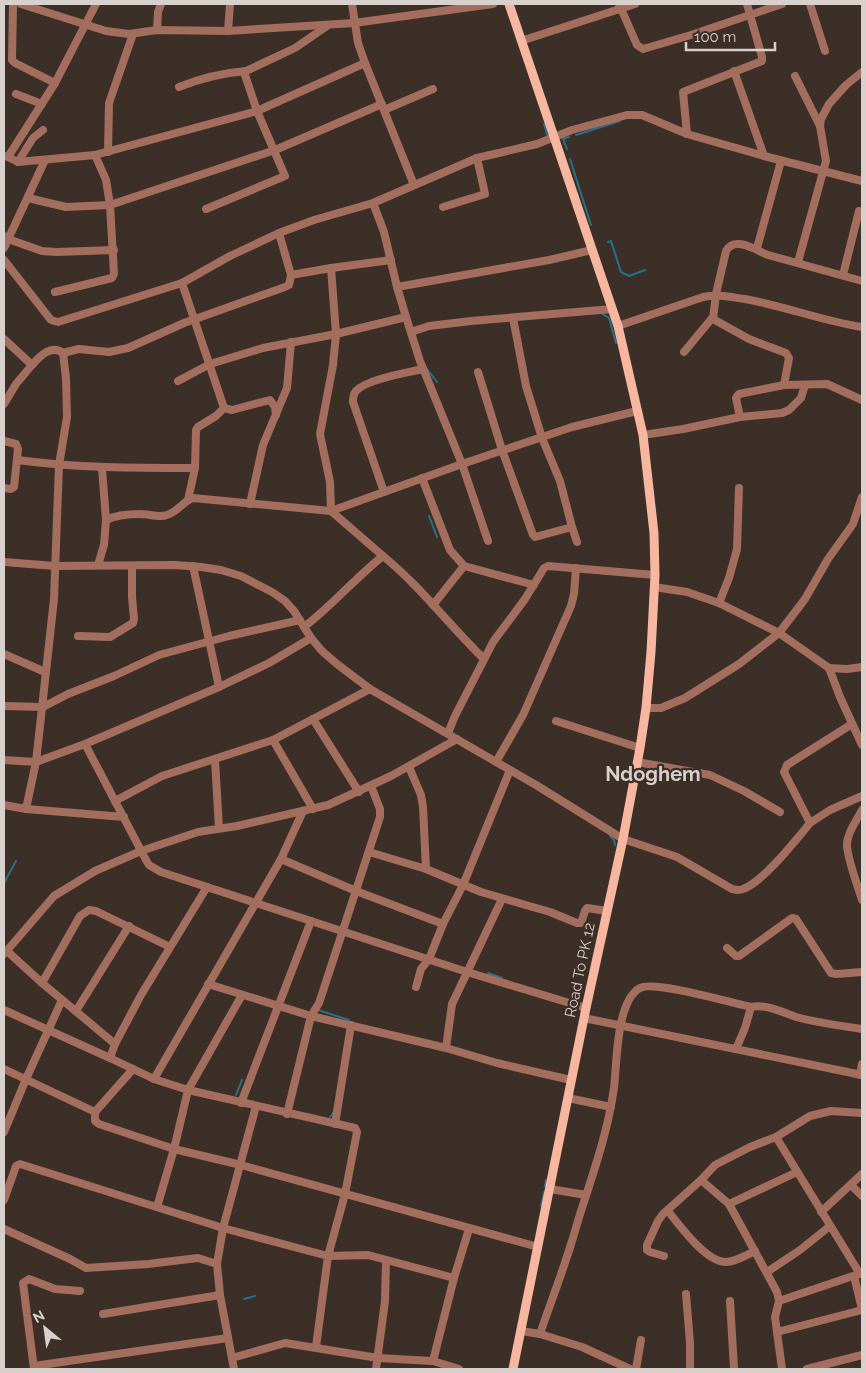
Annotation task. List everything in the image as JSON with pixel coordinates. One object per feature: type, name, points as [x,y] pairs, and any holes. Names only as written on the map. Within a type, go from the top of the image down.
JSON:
[{"type":"main road","name":"Road To PK 12","points":[[509,4],[618,326],[643,435],[653,524],[655,575],[652,652],[640,748],[623,839],[571,1080],[513,1369]]},
{"type":"street","points":[[13,4],[12,60],[55,83]]},
{"type":"street","points":[[21,4],[106,31],[134,34],[157,30],[228,32],[354,23],[493,4]]},
{"type":"street","points":[[96,4],[55,83],[5,157],[18,162],[95,155],[108,152],[257,111],[365,63]]},
{"type":"street","points":[[157,30],[158,12],[161,4]]},
{"type":"street","points":[[228,32],[230,4]]},
{"type":"street","points":[[352,4],[358,43],[414,185]]},
{"type":"street","points":[[521,41],[620,6],[635,4]]},
{"type":"street","points":[[687,134],[683,92],[686,89],[762,61],[747,4]]},
{"type":"street","points":[[620,6],[637,46],[643,49],[782,4]]},
{"type":"street","points":[[810,4],[824,51]]},
{"type":"street","points":[[179,87],[200,78],[246,71],[295,48],[328,25]]},
{"type":"street","points":[[108,152],[109,103],[117,75],[134,34]]},
{"type":"street","points":[[206,209],[284,177],[285,174],[257,111],[244,74],[246,71]]},
{"type":"street","points":[[734,71],[764,156]]},
{"type":"street","points":[[820,126],[829,104],[846,85],[862,72]]},
{"type":"street","points":[[795,76],[820,126],[826,156],[798,262]]},
{"type":"street","points":[[28,198],[66,207],[110,205],[275,150],[433,89]]},
{"type":"street","points":[[16,94],[42,104]]},
{"type":"street","points":[[4,260],[54,322],[58,322],[182,283],[230,256],[279,233],[314,220],[373,203],[477,158],[516,150],[555,138],[572,130],[627,115],[642,115],[687,134],[781,161],[862,181]]},
{"type":"street","points":[[18,162],[33,138],[43,130]]},
{"type":"street","points":[[55,292],[114,276],[110,205],[106,180],[95,155]]},
{"type":"street","points":[[443,208],[485,194],[477,158]]},
{"type":"street","points":[[4,248],[6,238],[28,198],[45,160]]},
{"type":"street","points":[[757,248],[781,161]]},
{"type":"street","points":[[373,203],[384,232],[397,287],[423,369],[462,464],[488,541]]},
{"type":"street","points":[[843,275],[859,211]]},
{"type":"street","points":[[4,404],[16,384],[32,365],[51,350],[58,350],[63,353],[79,349],[109,352],[128,348],[195,320],[285,288],[289,285],[291,275],[279,233]]},
{"type":"street","points":[[6,238],[42,250],[57,252],[114,250]]},
{"type":"street","points":[[684,352],[712,317],[726,251],[733,244],[757,248],[760,252],[768,255],[862,281]]},
{"type":"street","points":[[397,287],[549,260],[592,250]]},
{"type":"street","points":[[291,275],[390,260]]},
{"type":"street","points":[[331,268],[336,334],[333,365],[320,434],[330,482],[331,511],[400,570],[459,635],[483,658]]},
{"type":"street","points":[[182,283],[224,408]]},
{"type":"street","points":[[618,326],[716,294],[763,303],[862,327]]},
{"type":"street","points":[[412,332],[429,326],[612,309]]},
{"type":"street","points":[[178,381],[210,364],[263,348],[336,334],[406,317]]},
{"type":"street","points":[[712,317],[749,340],[786,353],[789,358],[784,385]]},
{"type":"street","points":[[513,318],[526,386],[542,438],[560,481],[577,542]]},
{"type":"street","points":[[4,339],[32,365]]},
{"type":"street","points":[[250,504],[264,446],[287,388],[291,342]]},
{"type":"street","points":[[26,809],[36,762],[54,599],[59,466],[67,417],[63,353]]},
{"type":"street","points":[[384,492],[353,395],[357,390],[375,381],[423,369]]},
{"type":"street","points":[[478,372],[502,450],[534,536],[572,527]]},
{"type":"street","points":[[643,435],[740,417],[782,413],[789,410],[801,398],[805,384]]},
{"type":"street","points":[[740,417],[736,398],[739,394],[784,385],[830,384],[862,400]]},
{"type":"street","points":[[224,408],[232,410],[270,400],[275,407],[276,415]]},
{"type":"street","points":[[188,500],[195,468],[196,430],[224,408]]},
{"type":"street","points":[[106,520],[117,516],[140,514],[165,516],[176,512],[188,500],[193,498],[331,511],[572,427],[637,411]]},
{"type":"street","points":[[4,441],[18,446],[14,487],[11,490],[4,488]]},
{"type":"street","points":[[17,460],[59,466],[102,468],[195,468]]},
{"type":"street","points":[[98,565],[104,545],[106,520],[102,468]]},
{"type":"street","points":[[422,478],[450,550],[464,566],[534,584]]},
{"type":"street","points":[[719,603],[729,578],[737,549],[739,488]]},
{"type":"street","points":[[646,708],[661,708],[685,698],[738,664],[779,633],[805,599],[828,559],[853,524],[862,497]]},
{"type":"street","points":[[4,706],[43,707],[68,694],[114,676],[159,655],[230,636],[302,623],[319,615],[383,556]]},
{"type":"street","points":[[4,562],[55,566],[193,566],[221,570],[241,576],[285,600],[311,638],[337,664],[370,689],[536,785],[623,839],[677,857],[732,889],[745,889],[759,878],[791,846],[810,823],[830,810],[862,796]]},
{"type":"street","points":[[78,636],[110,637],[133,623],[132,566]]},
{"type":"street","points":[[193,566],[219,687]]},
{"type":"street","points":[[433,605],[464,566]]},
{"type":"street","points":[[448,733],[483,658],[541,571],[548,566],[655,575]]},
{"type":"street","points":[[496,762],[523,715],[571,606],[576,568]]},
{"type":"street","points":[[654,587],[684,592],[719,603],[779,633],[829,668],[861,669]]},
{"type":"street","points":[[4,760],[36,762],[85,744],[219,687],[269,663],[311,638]]},
{"type":"street","points":[[4,654],[45,672]]},
{"type":"street","points":[[829,668],[862,745]]},
{"type":"street","points":[[115,801],[162,776],[274,740],[370,689]]},
{"type":"street","points":[[313,719],[359,792]]},
{"type":"street","points":[[556,721],[640,748]]},
{"type":"street","points":[[810,823],[784,769],[852,724]]},
{"type":"street","points":[[115,1044],[5,953],[54,896],[95,870],[141,851],[198,832],[237,826],[313,809],[359,792],[409,767],[457,739]]},
{"type":"street","points":[[274,740],[313,809]]},
{"type":"street","points":[[85,744],[146,860],[154,868],[169,876],[467,972],[586,1008]]},
{"type":"street","points":[[215,760],[219,828]]},
{"type":"street","points":[[637,762],[710,775],[744,791],[780,812]]},
{"type":"street","points":[[409,767],[418,785],[422,801],[426,869]]},
{"type":"street","points":[[416,987],[421,969],[429,959],[443,924],[463,885],[510,770]]},
{"type":"street","points":[[286,1114],[311,1016],[319,1003],[344,932],[380,817],[380,809],[371,786]]},
{"type":"street","points":[[4,805],[26,809],[124,817]]},
{"type":"street","points":[[862,810],[850,832],[847,842],[848,852],[862,900]]},
{"type":"street","points":[[154,1079],[282,859],[303,811]]},
{"type":"street","points":[[369,852],[426,869],[502,899],[555,914],[577,923],[581,923],[587,908],[607,912]]},
{"type":"street","points":[[282,859],[356,891],[443,924]]},
{"type":"street","points":[[110,1058],[115,1044],[141,995],[206,887]]},
{"type":"street","points":[[446,1048],[452,1004],[502,899]]},
{"type":"street","points":[[42,983],[80,916],[89,910],[96,911],[129,926],[170,947]]},
{"type":"street","points":[[728,948],[736,956],[739,956],[792,918],[796,919],[831,974],[862,972]]},
{"type":"street","points":[[241,1103],[311,921]]},
{"type":"street","points":[[76,1011],[129,926]]},
{"type":"street","points":[[208,984],[311,1016],[571,1080]]},
{"type":"street","points":[[540,1334],[602,1148],[611,1107],[622,1015],[633,994],[642,987],[691,992],[724,1002],[775,1009],[797,1017],[862,1029]]},
{"type":"street","points":[[157,1207],[174,1149],[188,1090],[242,995]]},
{"type":"street","points":[[4,1129],[62,1000]]},
{"type":"street","points":[[736,1049],[751,1007]]},
{"type":"street","points":[[4,1010],[154,1079],[188,1090],[286,1114],[355,1128],[357,1132],[345,1194],[328,1256],[316,1347]]},
{"type":"street","points":[[584,1018],[861,1075],[862,1064]]},
{"type":"street","points":[[335,1124],[351,1025]]},
{"type":"street","points":[[4,1069],[94,1112]]},
{"type":"street","points":[[133,1069],[94,1112],[95,1121],[98,1124],[174,1149],[241,1165],[538,1247]]},
{"type":"street","points":[[568,1098],[611,1107]]},
{"type":"street","points":[[234,1369],[220,1295],[217,1264],[223,1228],[256,1106]]},
{"type":"street","points":[[664,1256],[647,1250],[647,1245],[658,1221],[711,1169],[725,1159],[776,1137],[810,1116],[831,1111],[862,1113]]},
{"type":"street","points":[[776,1137],[859,1274],[862,1309],[777,1332]]},
{"type":"street","points":[[4,1200],[16,1166],[20,1164],[223,1228],[328,1256],[361,1255],[454,1278]]},
{"type":"street","points":[[729,1204],[797,1172]]},
{"type":"street","points":[[821,1212],[862,1174]]},
{"type":"street","points":[[701,1180],[729,1204],[774,1286],[779,1300],[775,1317],[782,1369]]},
{"type":"street","points":[[852,1185],[862,1196]]},
{"type":"street","points":[[550,1189],[586,1196]]},
{"type":"street","points":[[668,1210],[704,1252],[715,1259],[726,1262],[756,1251]]},
{"type":"street","points":[[767,1272],[800,1250],[830,1226]]},
{"type":"street","points":[[433,1361],[454,1278],[469,1229]]},
{"type":"street","points":[[4,1230],[86,1268],[148,1264],[198,1258],[217,1264]]},
{"type":"street","points":[[376,1369],[385,1301],[386,1260]]},
{"type":"street","points":[[779,1300],[859,1274]]},
{"type":"street","points":[[80,1291],[55,1289],[29,1279],[24,1281],[34,1368],[228,1338]]},
{"type":"street","points":[[686,1294],[690,1369]]},
{"type":"street","points":[[103,1314],[220,1295]]},
{"type":"street","points":[[730,1301],[734,1369]]},
{"type":"street","points":[[521,1331],[540,1334],[582,1347],[630,1369]]},
{"type":"street","points":[[636,1369],[641,1340]]},
{"type":"street","points":[[232,1358],[282,1344],[316,1347],[378,1358],[433,1361],[459,1369]]},
{"type":"street","points":[[807,1369],[862,1355]]},
{"type":"waterway","points":[[576,135],[620,121]]},
{"type":"waterway","points":[[544,124],[548,138]]},
{"type":"waterway","points":[[567,149],[563,139],[569,137]]},
{"type":"waterway","points":[[570,159],[591,225]]},
{"type":"waterway","points":[[608,242],[611,241],[621,272],[629,276],[645,270]]},
{"type":"waterway","points":[[601,313],[609,318],[616,343]]},
{"type":"waterway","points":[[427,369],[437,382]]},
{"type":"waterway","points":[[429,516],[437,537]]},
{"type":"waterway","points":[[610,836],[614,840],[615,845]]},
{"type":"waterway","points":[[4,883],[16,861]]},
{"type":"waterway","points":[[488,973],[502,978]]},
{"type":"waterway","points":[[318,1010],[349,1020]]},
{"type":"waterway","points":[[236,1095],[242,1080]]},
{"type":"waterway","points":[[330,1117],[333,1113]]},
{"type":"waterway","points":[[545,1186],[546,1180]]},
{"type":"waterway","points":[[541,1206],[544,1192]]},
{"type":"waterway","points":[[244,1299],[255,1296]]},
{"type":"district","name":"Ndoghem","points":[[653,774]]}]
